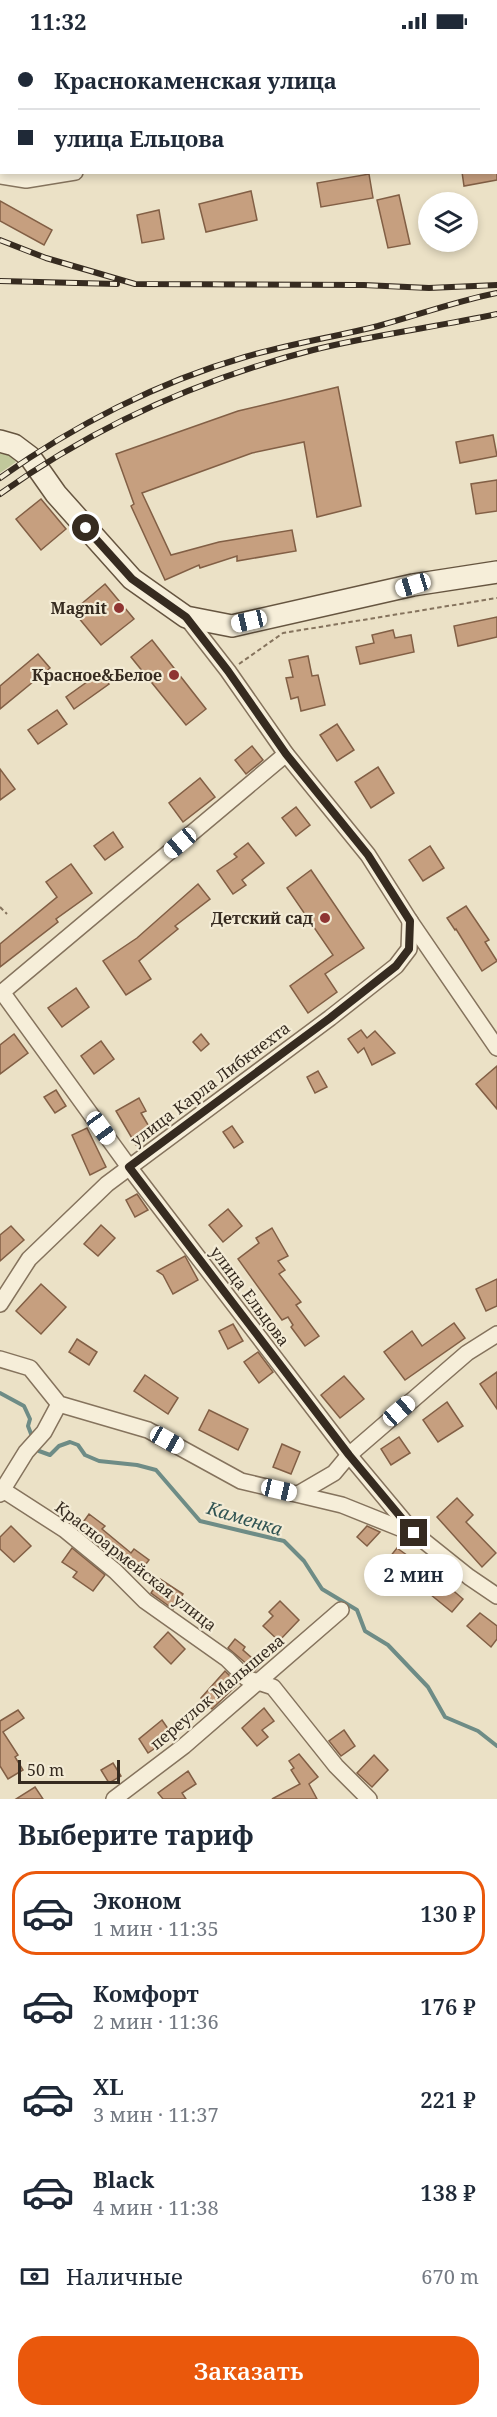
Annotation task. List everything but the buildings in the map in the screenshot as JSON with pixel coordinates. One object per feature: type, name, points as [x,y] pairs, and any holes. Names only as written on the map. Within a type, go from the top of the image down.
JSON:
[{"type":"street","points":[[0,176],[26,180],[63,174]]},
{"type":"street","points":[[0,441],[14,445],[30,457],[56,494],[132,579],[186,617],[228,671],[286,754],[368,855],[497,1048]]},
{"type":"street","points":[[186,617],[232,626],[413,585],[497,572]]},
{"type":"street","points":[[1,993],[286,754]]},
{"type":"street","name":"улица Карла Либкнехта","points":[[0,1304],[29,1259],[107,1184],[396,966],[409,949],[410,921]]},
{"type":"street","name":"улица Ельцова","points":[[1,993],[129,1167],[349,1455],[414,1533],[497,1596]]},
{"type":"street","points":[[298,1494],[334,1473],[349,1455],[467,1353],[497,1334]]},
{"type":"street","points":[[0,1359],[30,1368],[59,1404],[148,1430],[241,1481],[342,1505],[414,1533]]},
{"type":"street","points":[[2,1492],[26,1452],[44,1432],[59,1404]]},
{"type":"street","name":"Красноармейская улица","points":[[2,1492],[65,1530],[116,1571],[145,1601],[227,1659],[246,1678],[273,1687],[336,1766],[369,1799]]},
{"type":"street","name":"переулок Малышева","points":[[114,1799],[184,1746],[341,1610]]},
{"type":"path","points":[[228,671],[283,633],[497,598]]},
{"type":"path","points":[[0,907],[8,914]]},
{"type":"green space","points":[[0,451],[9,454],[16,462],[0,473]]},
{"type":"waterway","name":"Каменка","points":[[0,1393],[24,1406],[30,1419],[28,1426],[33,1439]]},
{"type":"waterway","name":"Каменка","points":[[37,1446],[39,1451],[50,1455],[59,1446],[70,1442],[78,1445],[85,1455],[99,1461],[137,1465],[156,1470],[200,1521],[284,1541],[304,1561],[322,1589],[357,1610],[365,1631],[388,1645],[428,1687],[445,1717],[478,1731],[497,1746]]},
{"type":"railway","points":[[0,240],[46,258],[135,284],[364,285],[429,288],[497,285]]},
{"type":"railway","points":[[0,281],[117,284]]},
{"type":"railway","points":[[0,478],[57,441],[117,407],[212,367],[262,352],[378,326],[497,293]]},
{"type":"railway","points":[[0,494],[36,469],[111,426],[189,390],[230,375],[313,350],[497,314]]},
{"type":"place","name":"Magnit","points":[[119,608]]},
{"type":"place","name":"Красное&Белое","points":[[174,675]]},
{"type":"place","name":"Детский сад","points":[[325,918]]},
{"type":"route","points":[[86,528],[132,579],[186,617],[228,671],[286,754],[368,855],[410,921],[409,949],[396,966],[330,1018],[129,1167],[349,1455],[414,1533]]}]
